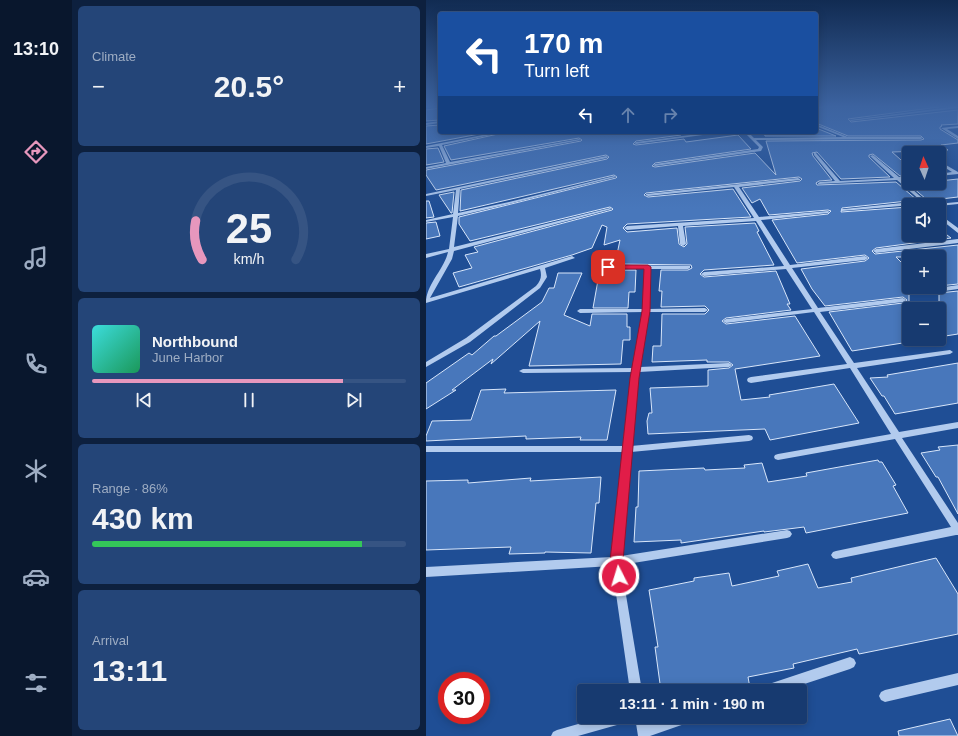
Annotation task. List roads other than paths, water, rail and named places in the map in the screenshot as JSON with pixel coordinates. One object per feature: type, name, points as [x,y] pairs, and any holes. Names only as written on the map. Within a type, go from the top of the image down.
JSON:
[{"type":"street","points":[[426,147],[459,140]]},
{"type":"street","points":[[426,168],[577,140]]},
{"type":"street","points":[[636,143],[657,140]]},
{"type":"street","points":[[655,165],[760,150],[761,147],[754,140]]},
{"type":"street","points":[[440,144],[449,164]]},
{"type":"street","points":[[815,154],[838,181]]},
{"type":"street","points":[[872,156],[920,198]]},
{"type":"street","points":[[426,195],[606,157]]},
{"type":"street","points":[[946,166],[957,173]]},
{"type":"street","points":[[946,174],[957,173]]},
{"type":"street","points":[[426,221],[614,177]]},
{"type":"street","points":[[648,195],[798,179]]},
{"type":"street","points":[[820,183],[902,179]]},
{"type":"street","points":[[736,186],[958,530],[836,555]]},
{"type":"street","points":[[426,300],[449,260],[456,215],[458,189]]},
{"type":"street","points":[[946,204],[958,203]]},
{"type":"street","points":[[844,210],[902,206]]},
{"type":"street","points":[[426,256],[610,209]]},
{"type":"street","points":[[627,228],[757,219],[828,212]]},
{"type":"street","points":[[946,221],[958,232]]},
{"type":"street","points":[[680,224],[683,244]]},
{"type":"street","points":[[876,251],[958,241]]},
{"type":"street","points":[[426,300],[572,258]]},
{"type":"street","points":[[704,274],[788,267],[865,258]]},
{"type":"street","points":[[426,365],[468,340],[538,287],[544,280],[545,274],[542,266]]},
{"type":"street","points":[[608,267],[688,268]]},
{"type":"street","points":[[635,684],[616,561],[629,449],[636,370],[646,311],[648,267]]},
{"type":"street","points":[[946,289],[958,287]]},
{"type":"street","points":[[726,321],[903,300]]},
{"type":"street","points":[[580,310],[705,310]]},
{"type":"street","points":[[751,380],[950,352]]},
{"type":"street","points":[[523,371],[636,370],[729,366]]},
{"type":"street","points":[[778,457],[958,425]]},
{"type":"street","points":[[426,449],[629,449],[749,438]]},
{"type":"street","points":[[426,572],[616,561],[787,534]]},
{"type":"street","points":[[787,684],[850,663]]},
{"type":"street","points":[[885,696],[958,679]]},
{"type":"street","points":[[557,736],[599,724]]},
{"type":"street","points":[[641,724],[643,734],[670,724]]}]
